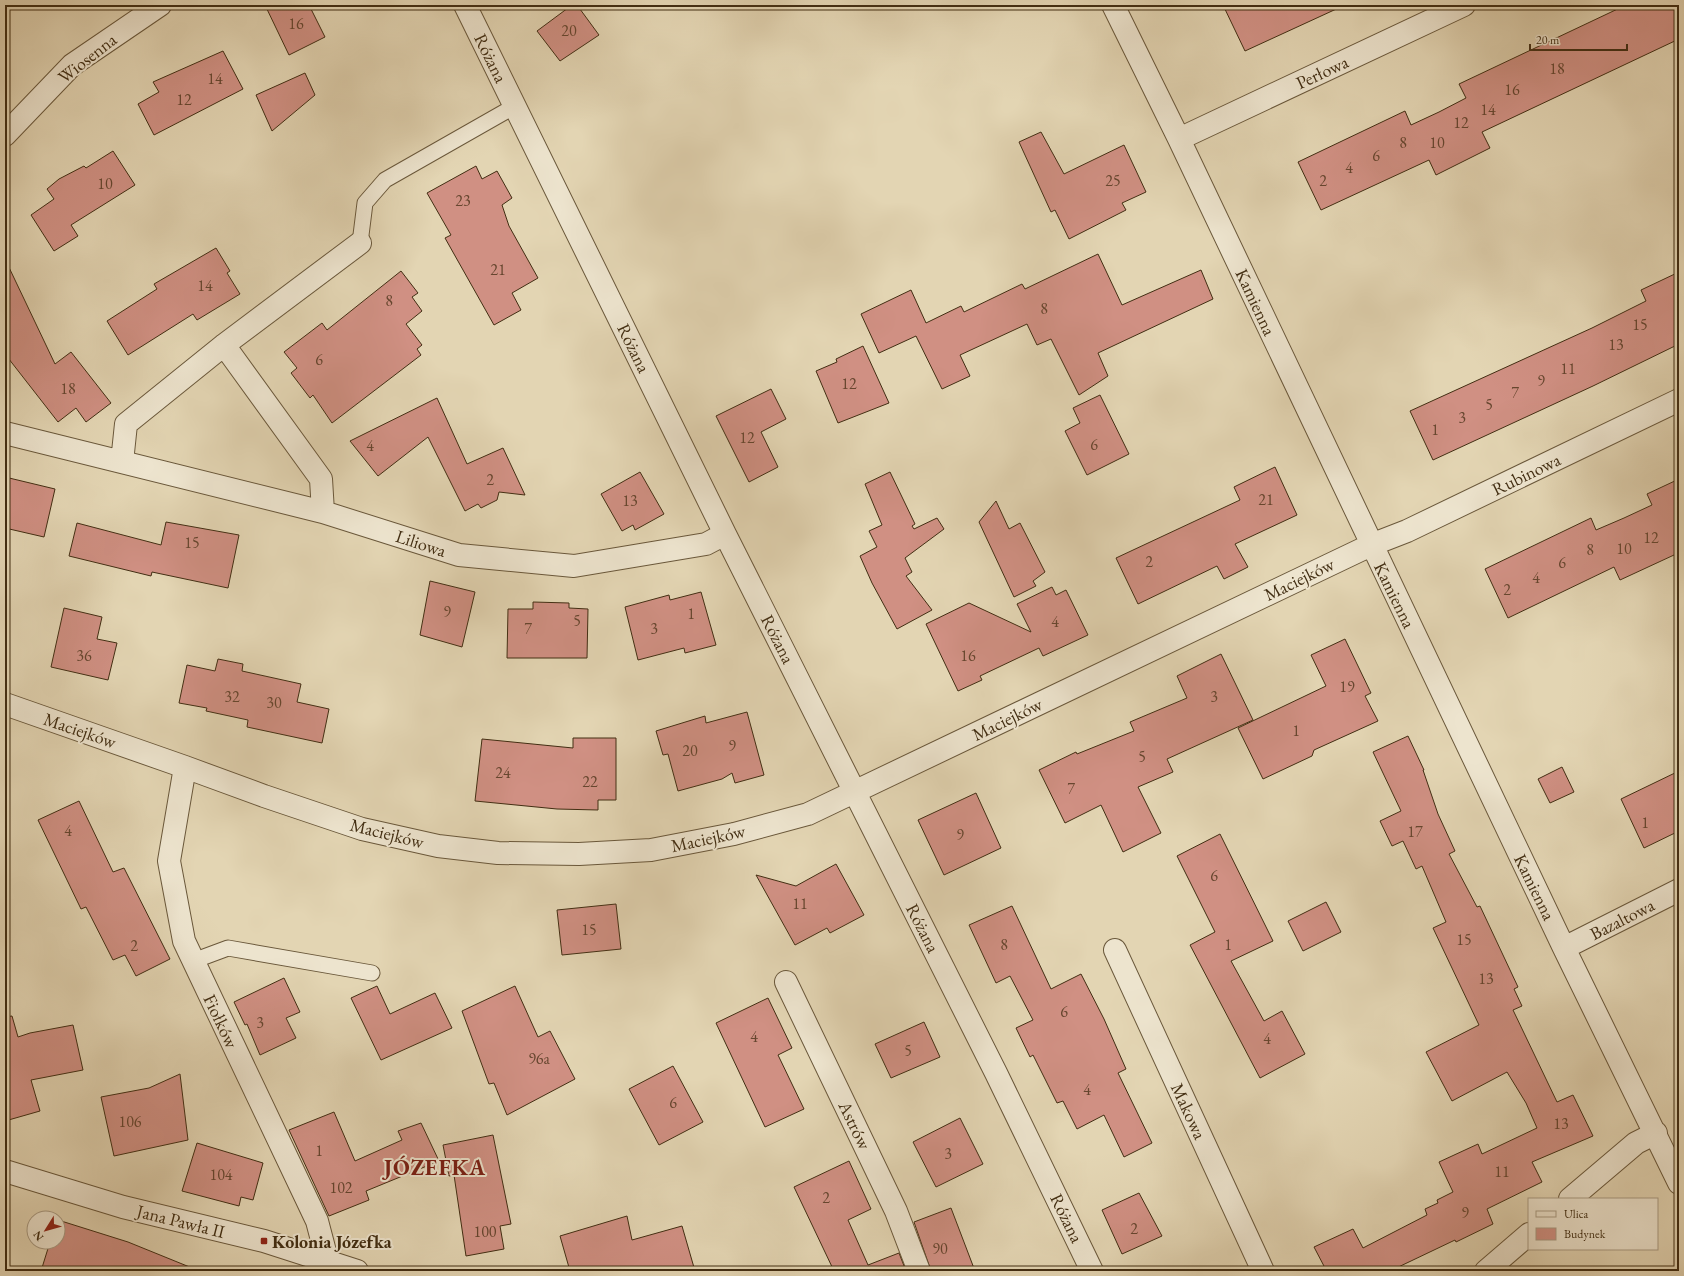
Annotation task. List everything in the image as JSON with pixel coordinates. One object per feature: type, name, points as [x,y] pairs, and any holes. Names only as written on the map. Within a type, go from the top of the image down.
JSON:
[{"type":"street","name":"Wiosenna","points":[[5,135],[72,65],[160,5]]},
{"type":"street","name":"Różana","points":[[465,5],[725,534],[996,1072],[1092,1271]]},
{"type":"street","name":"Kamienna","points":[[1113,5],[1179,139],[1564,948],[1656,1133],[1679,1183]]},
{"type":"street","name":"Perłowa","points":[[1179,139],[1464,5]]},
{"type":"street","points":[[122,462],[126,424],[224,345],[360,242]]},
{"type":"street","points":[[224,345],[321,479],[323,512]]},
{"type":"street","name":"Rubinowa","points":[[1371,544],[1407,531],[1679,400]]},
{"type":"street","name":"Liliowa","points":[[5,433],[323,512],[458,555],[574,566],[706,544],[725,534]]},
{"type":"street","name":"Maciejków","points":[[5,704],[264,796],[362,829],[438,846],[498,853],[579,854],[651,850],[734,834],[808,814],[1371,544]]},
{"type":"street","name":"Fiołków","points":[[185,767],[169,862],[184,941],[317,1220],[328,1263]]},
{"type":"street","name":"Bazaltowa","points":[[1564,948],[1679,890]]},
{"type":"street","name":"Makowa","points":[[1115,950],[1262,1271]]},
{"type":"street","name":"Astrów","points":[[786,982],[896,1211],[919,1271]]},
{"type":"street","points":[[1571,1198],[1636,1143],[1656,1133]]},
{"type":"street","name":"Jana Pawła II","points":[[5,1170],[123,1207],[264,1241],[328,1263],[357,1271]]},
{"type":"street","points":[[1486,1271],[1528,1235]]},
{"type":"lane","points":[[360,242],[365,204],[385,180],[515,106]]},
{"type":"lane","points":[[193,961],[228,948],[372,973]]},
{"type":"building","points":[[265,5],[309,5],[325,37],[289,55]]},
{"type":"building","points":[[572,5],[577,5],[599,35],[560,61],[537,31]]},
{"type":"building","points":[[1223,5],[1345,5],[1245,51]]},
{"type":"building","points":[[1626,5],[1679,5],[1679,39],[1482,132],[1490,148],[1436,175],[1429,160],[1321,210],[1298,162],[1405,111],[1411,125],[1439,112],[1466,98],[1459,84]]},
{"type":"building","points":[[223,51],[243,89],[154,135],[138,104],[159,92],[153,82]]},
{"type":"building","points":[[305,73],[315,95],[272,131],[256,95]]},
{"type":"building","points":[[1041,132],[1064,174],[1124,145],[1146,192],[1122,203],[1126,210],[1069,239],[1055,210],[1051,212],[1019,142]]},
{"type":"building","points":[[113,151],[135,185],[71,225],[78,236],[54,251],[31,215],[54,199],[47,189],[59,179],[84,166],[86,168]]},
{"type":"building","points":[[476,166],[482,179],[497,171],[512,198],[502,205],[509,226],[538,278],[512,293],[521,310],[494,325],[445,238],[451,235],[427,193]]},
{"type":"building","points":[[216,248],[230,271],[227,273],[240,294],[197,320],[193,314],[128,355],[107,321],[157,289],[154,284]]},
{"type":"building","points":[[1098,254],[1122,305],[1201,270],[1213,299],[1098,353],[1108,376],[1079,395],[1051,339],[1037,345],[1027,324],[960,355],[970,376],[942,389],[916,336],[879,353],[861,314],[911,290],[926,323],[961,306],[964,312],[1022,284],[1025,289]]},
{"type":"building","points":[[5,259],[55,364],[71,352],[111,403],[86,422],[76,408],[58,422],[5,354]]},
{"type":"building","points":[[401,271],[418,293],[412,297],[422,311],[406,324],[422,345],[417,349],[421,355],[332,423],[313,395],[310,398],[291,373],[297,368],[284,352],[322,323],[327,330]]},
{"type":"building","points":[[1679,272],[1679,344],[1593,386],[1433,460],[1410,411],[1592,328],[1646,301],[1641,290]]},
{"type":"building","points":[[863,346],[889,403],[838,423],[816,371],[837,362],[836,359]]},
{"type":"building","points":[[771,389],[786,419],[761,432],[778,467],[749,482],[716,416]]},
{"type":"building","points":[[1100,395],[1129,454],[1087,475],[1065,431],[1080,423],[1073,408]]},
{"type":"building","points":[[437,398],[467,464],[503,448],[525,495],[499,492],[497,500],[481,508],[478,504],[465,511],[428,437],[378,476],[350,441]]},
{"type":"building","points":[[1275,467],[1297,515],[1235,544],[1248,567],[1224,579],[1217,566],[1138,604],[1116,558],[1240,500],[1234,487]]},
{"type":"building","points":[[640,472],[664,514],[635,530],[633,525],[622,531],[601,494]]},
{"type":"building","points":[[890,472],[915,524],[912,526],[914,529],[937,518],[944,529],[905,558],[912,572],[906,576],[932,610],[897,629],[872,583],[860,556],[877,547],[869,531],[882,525],[865,484]]},
{"type":"building","points":[[5,477],[55,489],[44,537],[5,528]]},
{"type":"building","points":[[1679,479],[1679,565],[1674,555],[1620,580],[1614,567],[1508,618],[1485,569],[1591,518],[1596,530],[1624,518],[1652,505],[1647,494]]},
{"type":"building","points":[[996,501],[1009,529],[1020,523],[1045,572],[1033,581],[1036,586],[1014,597],[979,522]]},
{"type":"building","points":[[166,522],[239,535],[228,588],[152,572],[151,576],[69,556],[77,523],[161,545]]},
{"type":"building","points":[[430,581],[475,592],[462,647],[420,635]]},
{"type":"building","points":[[1052,587],[1056,595],[1066,590],[1088,635],[1043,656],[1039,648],[980,676],[982,680],[958,691],[926,624],[969,603],[1031,632],[1017,604]]},
{"type":"building","points":[[701,592],[716,645],[685,653],[684,648],[638,660],[625,607],[669,595],[670,600]]},
{"type":"building","points":[[533,602],[569,603],[569,608],[588,609],[587,658],[507,658],[508,609],[533,609]]},
{"type":"building","points":[[64,608],[102,617],[97,639],[117,643],[108,680],[51,667]]},
{"type":"building","points":[[1345,639],[1371,693],[1365,696],[1378,721],[1314,750],[1312,756],[1263,779],[1238,728],[1326,686],[1311,655]]},
{"type":"building","points":[[1221,654],[1253,720],[1167,759],[1173,772],[1138,787],[1161,833],[1123,852],[1101,805],[1065,823],[1039,770],[1076,752],[1077,754],[1134,731],[1130,722],[1187,698],[1177,676]]},
{"type":"building","points":[[218,659],[243,664],[242,671],[301,684],[297,702],[329,709],[322,743],[247,727],[248,720],[206,711],[207,708],[179,703],[187,665],[215,671]]},
{"type":"building","points":[[747,712],[764,775],[735,783],[732,773],[722,779],[678,791],[668,754],[663,755],[656,731],[705,716],[706,723]]},
{"type":"building","points":[[1408,736],[1424,770],[1438,814],[1455,851],[1449,854],[1477,907],[1480,906],[1518,987],[1514,989],[1522,1006],[1513,1010],[1557,1102],[1573,1095],[1593,1136],[1532,1162],[1542,1182],[1487,1209],[1493,1224],[1456,1242],[1455,1240],[1390,1271],[1319,1271],[1325,1268],[1314,1247],[1353,1229],[1363,1248],[1427,1215],[1425,1209],[1438,1203],[1437,1200],[1453,1192],[1439,1162],[1478,1144],[1482,1154],[1537,1128],[1526,1103],[1507,1072],[1452,1101],[1426,1052],[1479,1025],[1433,928],[1446,922],[1422,866],[1416,869],[1403,841],[1392,846],[1380,821],[1401,811],[1373,752]]},
{"type":"building","points":[[573,738],[616,738],[616,800],[598,800],[598,810],[557,809],[475,801],[482,739],[573,748]]},
{"type":"building","points":[[1562,767],[1574,792],[1550,803],[1538,779]]},
{"type":"building","points":[[1679,771],[1679,831],[1644,848],[1621,799]]},
{"type":"building","points":[[976,793],[1001,848],[944,875],[918,820]]},
{"type":"building","points":[[79,801],[113,872],[124,868],[170,959],[136,976],[125,955],[113,960],[86,907],[81,909],[38,820]]},
{"type":"building","points":[[1220,834],[1273,941],[1231,961],[1264,1021],[1282,1011],[1305,1054],[1260,1078],[1190,945],[1215,932],[1177,856]]},
{"type":"building","points":[[836,864],[864,915],[830,933],[827,928],[795,945],[756,875],[796,886]]},
{"type":"building","points":[[1326,902],[1341,932],[1303,951],[1288,921]]},
{"type":"building","points":[[616,904],[621,949],[562,955],[557,910]]},
{"type":"building","points":[[1012,906],[1051,989],[1081,974],[1104,1019],[1126,1069],[1118,1073],[1152,1143],[1124,1157],[1104,1115],[1077,1129],[1063,1101],[1057,1103],[1033,1055],[1030,1057],[1016,1028],[1033,1020],[1010,976],[996,983],[969,925]]},
{"type":"building","points":[[284,978],[300,1012],[286,1018],[296,1038],[260,1055],[247,1024],[245,1025],[234,1002]]},
{"type":"building","points":[[377,986],[390,1014],[435,993],[452,1028],[381,1060],[351,998]]},
{"type":"building","points":[[515,986],[538,1037],[550,1031],[575,1079],[507,1115],[494,1083],[489,1084],[462,1011]]},
{"type":"building","points":[[768,998],[792,1048],[778,1055],[804,1109],[765,1127],[716,1023]]},
{"type":"building","points":[[12,1016],[18,1037],[30,1033],[73,1025],[83,1070],[31,1080],[40,1111],[5,1121],[5,1017]]},
{"type":"building","points":[[924,1022],[940,1057],[891,1078],[875,1044]]},
{"type":"building","points":[[673,1066],[703,1122],[659,1145],[629,1089]]},
{"type":"building","points":[[180,1074],[188,1140],[114,1156],[101,1097],[149,1088]]},
{"type":"building","points":[[334,1112],[355,1161],[402,1140],[398,1131],[421,1123],[439,1161],[366,1191],[369,1200],[329,1216],[289,1130]]},
{"type":"building","points":[[960,1118],[983,1164],[936,1187],[913,1142]]},
{"type":"building","points":[[493,1135],[511,1224],[500,1226],[504,1249],[466,1256],[454,1175],[449,1176],[443,1145]]},
{"type":"building","points":[[197,1143],[263,1163],[253,1200],[241,1197],[239,1206],[182,1191]]},
{"type":"building","points":[[849,1161],[871,1209],[848,1220],[868,1265],[899,1253],[906,1271],[834,1271],[794,1187]]},
{"type":"building","points":[[1139,1193],[1162,1236],[1122,1254],[1102,1210]]},
{"type":"building","points":[[951,1208],[975,1271],[931,1271],[914,1222]]},
{"type":"building","points":[[627,1216],[632,1240],[682,1226],[695,1271],[570,1271],[560,1236]]},
{"type":"building","points":[[66,1223],[128,1242],[197,1270],[197,1271],[41,1271],[48,1250],[66,1250]]},
{"type":"place","name":"Kolonia Józefka","points":[[264,1241]]},
{"type":"district","name":"JÓZEFKA","points":[[435,1167]]}]
